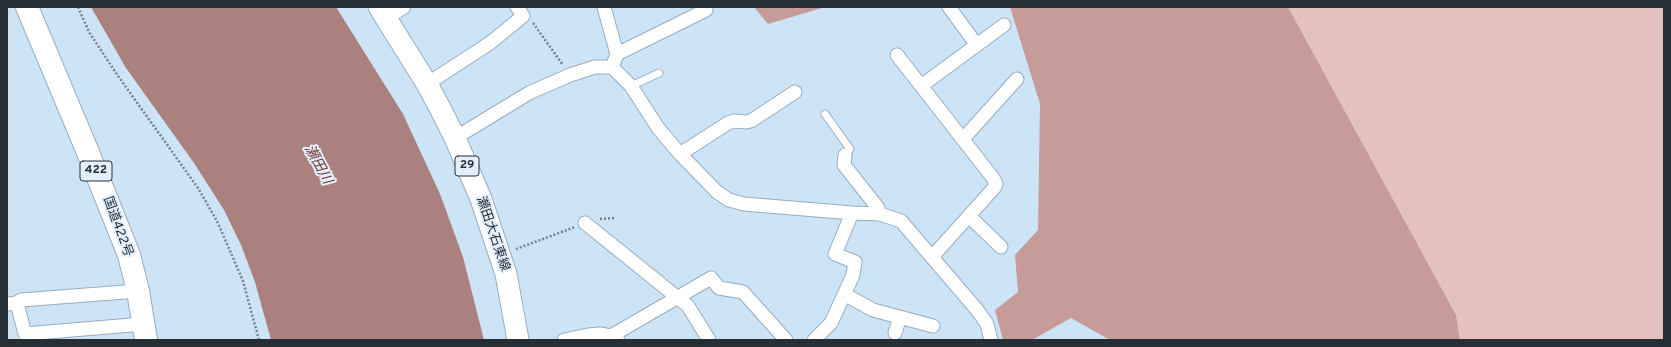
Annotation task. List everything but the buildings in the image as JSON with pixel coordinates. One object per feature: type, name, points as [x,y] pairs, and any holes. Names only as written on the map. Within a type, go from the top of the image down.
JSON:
[{"type":"highway","name":"国道422号","points":[[27,7],[118,224],[129,255],[138,291],[145,332]]},
{"type":"main road","name":"瀬田大石東線","points":[[390,11],[455,138],[481,199],[500,255],[512,302],[518,340]]},
{"type":"street","points":[[604,7],[617,54],[612,67]]},
{"type":"street","points":[[949,7],[976,44]]},
{"type":"street","points":[[427,84],[490,43],[520,11]]},
{"type":"street","points":[[617,54],[697,11]]},
{"type":"street","points":[[921,86],[976,44],[1004,25]]},
{"type":"street","points":[[897,55],[963,139],[996,184],[970,216],[932,257]]},
{"type":"street","points":[[455,138],[529,93],[570,75],[595,67],[612,67],[631,86],[658,128],[680,154],[716,192],[729,200],[744,204],[852,214],[880,214],[901,220],[978,310],[986,324],[991,340]]},
{"type":"street","points":[[963,139],[1017,79]]},
{"type":"street","points":[[680,154],[734,121],[751,121],[795,92]]},
{"type":"street","points":[[845,155],[844,165],[878,208],[880,214]]},
{"type":"street","points":[[814,340],[831,323],[853,274],[855,262],[835,254],[852,214]]},
{"type":"street","points":[[970,216],[1001,247]]},
{"type":"street","points":[[585,223],[688,306],[709,340]]},
{"type":"street","points":[[564,340],[600,334],[615,338],[711,278],[719,288],[743,292],[786,340]]},
{"type":"street","points":[[138,291],[21,300],[12,304],[25,334],[145,332]]},
{"type":"street","points":[[844,294],[873,310],[932,326]]},
{"type":"street","points":[[895,334],[900,317]]},
{"type":"lane","points":[[631,86],[659,73]]},
{"type":"lane","points":[[825,114],[850,149],[845,155]]},
{"type":"path","points":[[78,7],[89,32],[113,70],[198,188],[218,221],[243,282],[259,340]]},
{"type":"path","points":[[520,11],[528,16],[570,75]]},
{"type":"path","points":[[500,255],[591,221],[615,218]]},
{"type":"shaded area","points":[[754,7],[825,7],[768,24]]},
{"type":"shaded area","points":[[1010,7],[1288,7],[1456,315],[1460,340],[1110,340],[1071,318],[1032,340],[1003,340],[995,310],[1018,292],[1015,255],[1038,230],[1040,104]]},
{"type":"shaded area","points":[[1288,7],[1664,7],[1664,340],[1460,340],[1456,315]]},
{"type":"water","name":"瀬田川","points":[[91,7],[336,7],[403,114],[440,194],[463,257],[484,340],[271,340],[255,282],[241,245],[224,210],[194,163],[126,68]]}]
